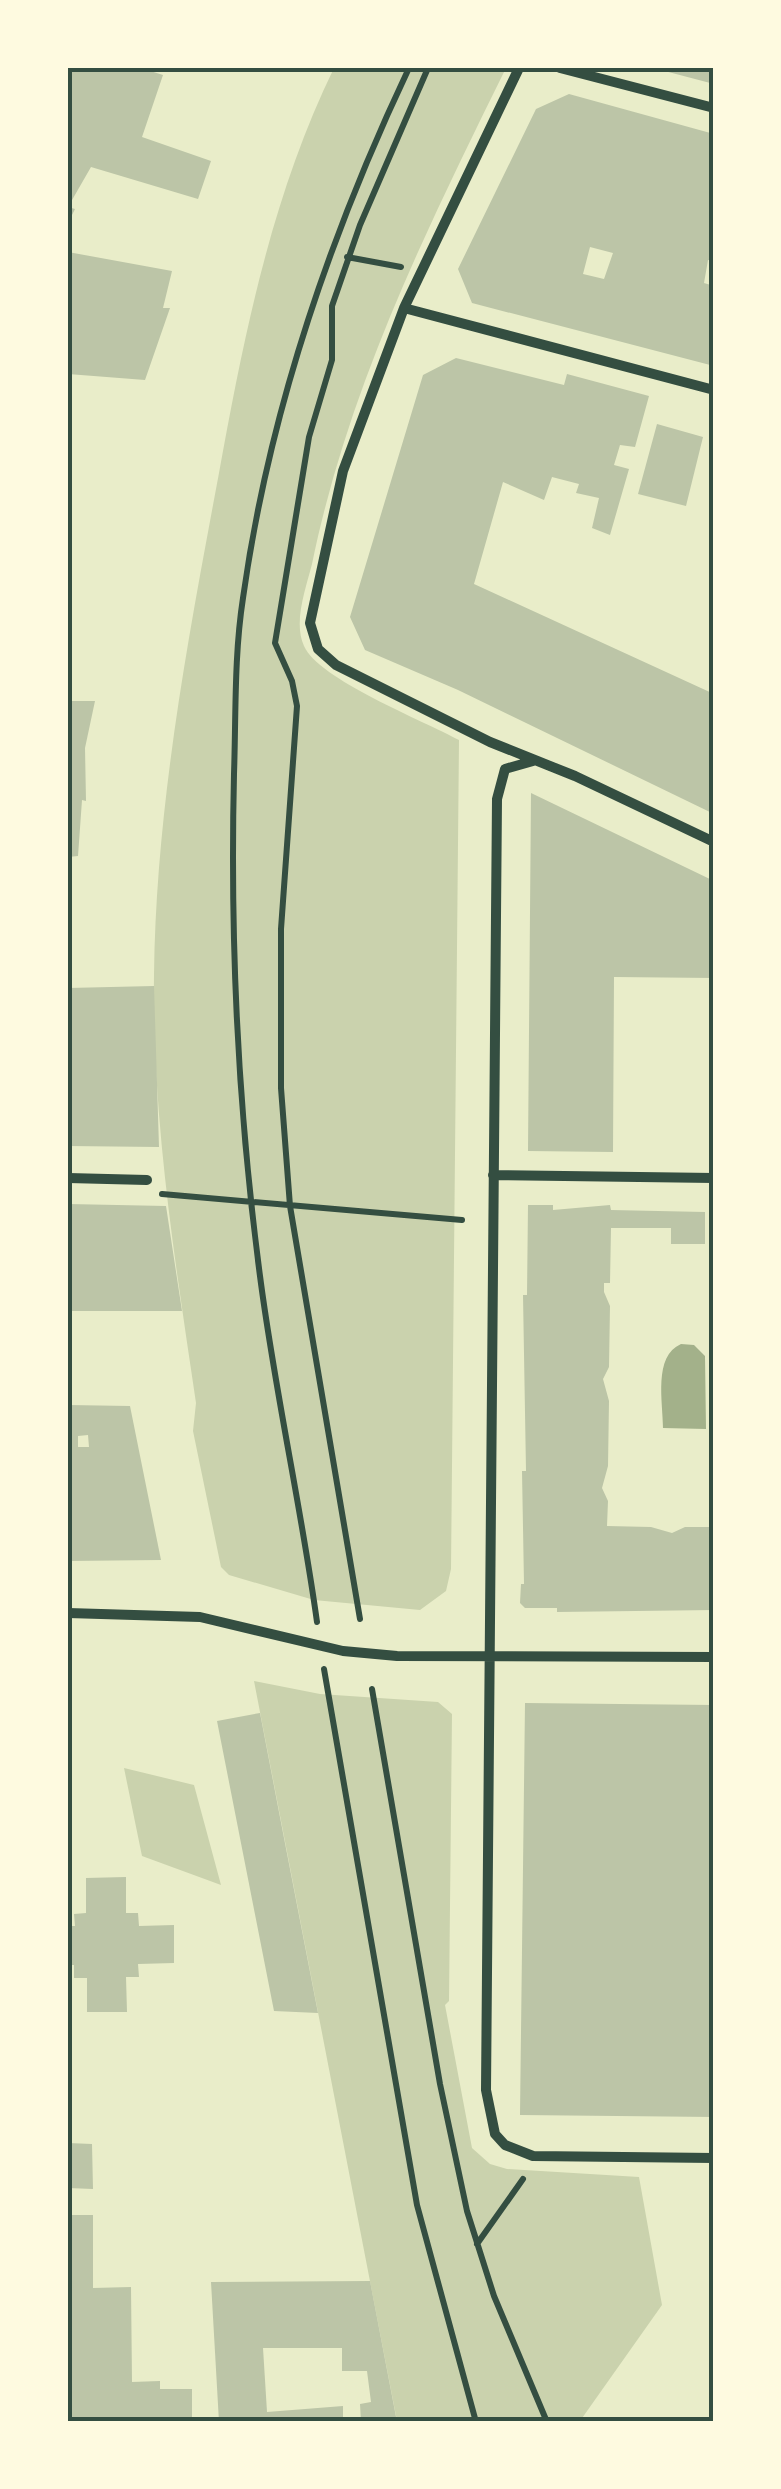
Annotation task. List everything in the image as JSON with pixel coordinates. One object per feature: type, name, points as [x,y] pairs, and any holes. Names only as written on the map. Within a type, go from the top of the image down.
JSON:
[{"type":"street","points":[[519,68],[404,308],[344,470],[310,623],[318,649],[336,666],[533,762],[575,776],[714,842]]},
{"type":"street","points":[[560,68],[714,108]]},
{"type":"street","points":[[404,308],[714,390]]},
{"type":"street","points":[[533,762],[505,769],[497,799],[486,2090],[495,2134],[505,2145],[533,2156],[714,2158]]},
{"type":"street","points":[[493,1175],[714,1178]]},
{"type":"street","points":[[68,1178],[147,1180]]},
{"type":"street","points":[[68,1613],[200,1617],[320,1646],[396,1656],[714,1657]]},
{"type":"path","points":[[314,1600],[274,1376],[251,1204],[232,885],[242,602],[275,434],[322,270],[409,68]]},
{"type":"path","points":[[360,1619],[290,1206],[281,1088],[281,929],[296,706],[292,681],[275,643],[309,437],[332,360],[332,306],[347,257],[428,68]]},
{"type":"path","points":[[347,257],[422,270]]},
{"type":"path","points":[[147,1180],[160,1193],[462,1220]]},
{"type":"path","points":[[326,1682],[417,2205],[476,2422]]},
{"type":"path","points":[[372,1689],[440,2084],[477,2244],[517,2356],[547,2422]]},
{"type":"path","points":[[477,2244],[528,2170],[533,2156]]},
{"type":"shaded area","points":[[334,68],[506,68],[419,249],[368,372],[327,499],[300,616],[304,646],[329,672],[459,740],[451,1569],[446,1591],[420,1610],[314,1600],[229,1575],[221,1567],[193,1431],[196,1403],[166,1190],[157,1083],[154,975],[161,849],[196,598],[239,369],[263,266],[293,165]]},
{"type":"shaded area","points":[[681,1344],[694,1345],[705,1356],[706,1429],[663,1428],[663,1369],[672,1350]]},
{"type":"shaded area","points":[[254,1681],[320,1694],[438,1702],[452,1714],[449,2001],[445,2005],[472,2148],[490,2164],[507,2169],[639,2177],[662,2305],[580,2421],[397,2421]]},
{"type":"shaded area","points":[[124,1768],[194,1785],[221,1885],[142,1856]]},
{"type":"building","points":[[68,68],[141,68],[163,75],[142,137],[211,161],[198,199],[91,167],[68,207]]},
{"type":"building","points":[[714,68],[714,84],[657,69]]},
{"type":"building","points":[[569,94],[714,134],[714,261],[708,260],[704,283],[714,286],[714,366],[472,303],[458,269],[536,109]],"holes":[[[590,247],[613,253],[604,279],[583,274]]]},
{"type":"building","points":[[68,252],[172,271],[163,308],[170,308],[145,380],[68,374]]},
{"type":"building","points":[[456,358],[564,385],[567,374],[649,396],[635,447],[620,445],[614,465],[629,469],[610,535],[592,528],[599,498],[576,493],[579,484],[552,477],[544,500],[503,482],[474,584],[714,694],[714,814],[458,690],[365,650],[350,617],[423,375]]},
{"type":"building","points":[[657,424],[703,437],[686,506],[638,494]]},
{"type":"building","points":[[68,701],[95,701],[85,748],[86,801],[82,800],[78,856],[68,857]]},
{"type":"building","points":[[531,793],[714,881],[714,978],[614,977],[613,1152],[528,1151]]},
{"type":"building","points":[[154,986],[159,1147],[68,1146],[68,988]]},
{"type":"building","points":[[68,1204],[166,1206],[182,1311],[68,1311]]},
{"type":"building","points":[[528,1205],[553,1205],[553,1210],[610,1205],[611,1210],[705,1212],[705,1244],[671,1244],[671,1228],[611,1228],[610,1283],[604,1283],[610,1306],[609,1367],[603,1379],[609,1401],[608,1466],[602,1488],[608,1501],[607,1526],[651,1527],[672,1533],[685,1527],[714,1527],[714,1610],[557,1612],[557,1608],[525,1608],[520,1603],[524,1584],[523,1295],[527,1295]]},
{"type":"building","points":[[68,1405],[130,1406],[161,1560],[68,1561]],"holes":[[[88,1435],[89,1447],[78,1447],[78,1436]]]},
{"type":"building","points":[[525,1703],[714,1705],[714,2117],[520,2115]]},
{"type":"building","points":[[260,1713],[318,2013],[274,2011],[217,1721]]},
{"type":"building","points":[[126,1877],[126,1913],[138,1913],[139,1926],[174,1925],[174,1963],[138,1964],[139,1977],[126,1977],[127,2012],[87,2012],[87,1978],[74,1978],[74,1965],[68,1965],[68,1926],[75,1926],[74,1914],[86,1913],[86,1878]]},
{"type":"building","points":[[68,2143],[92,2144],[93,2189],[68,2188]]},
{"type":"building","points":[[68,2215],[93,2215],[93,2288],[131,2287],[132,2382],[160,2381],[160,2389],[192,2389],[192,2422],[68,2422]]},
{"type":"building","points":[[370,2281],[397,2422],[361,2422],[360,2404],[371,2402],[367,2371],[342,2371],[342,2348],[263,2348],[267,2412],[343,2406],[343,2422],[219,2422],[211,2282]]}]
